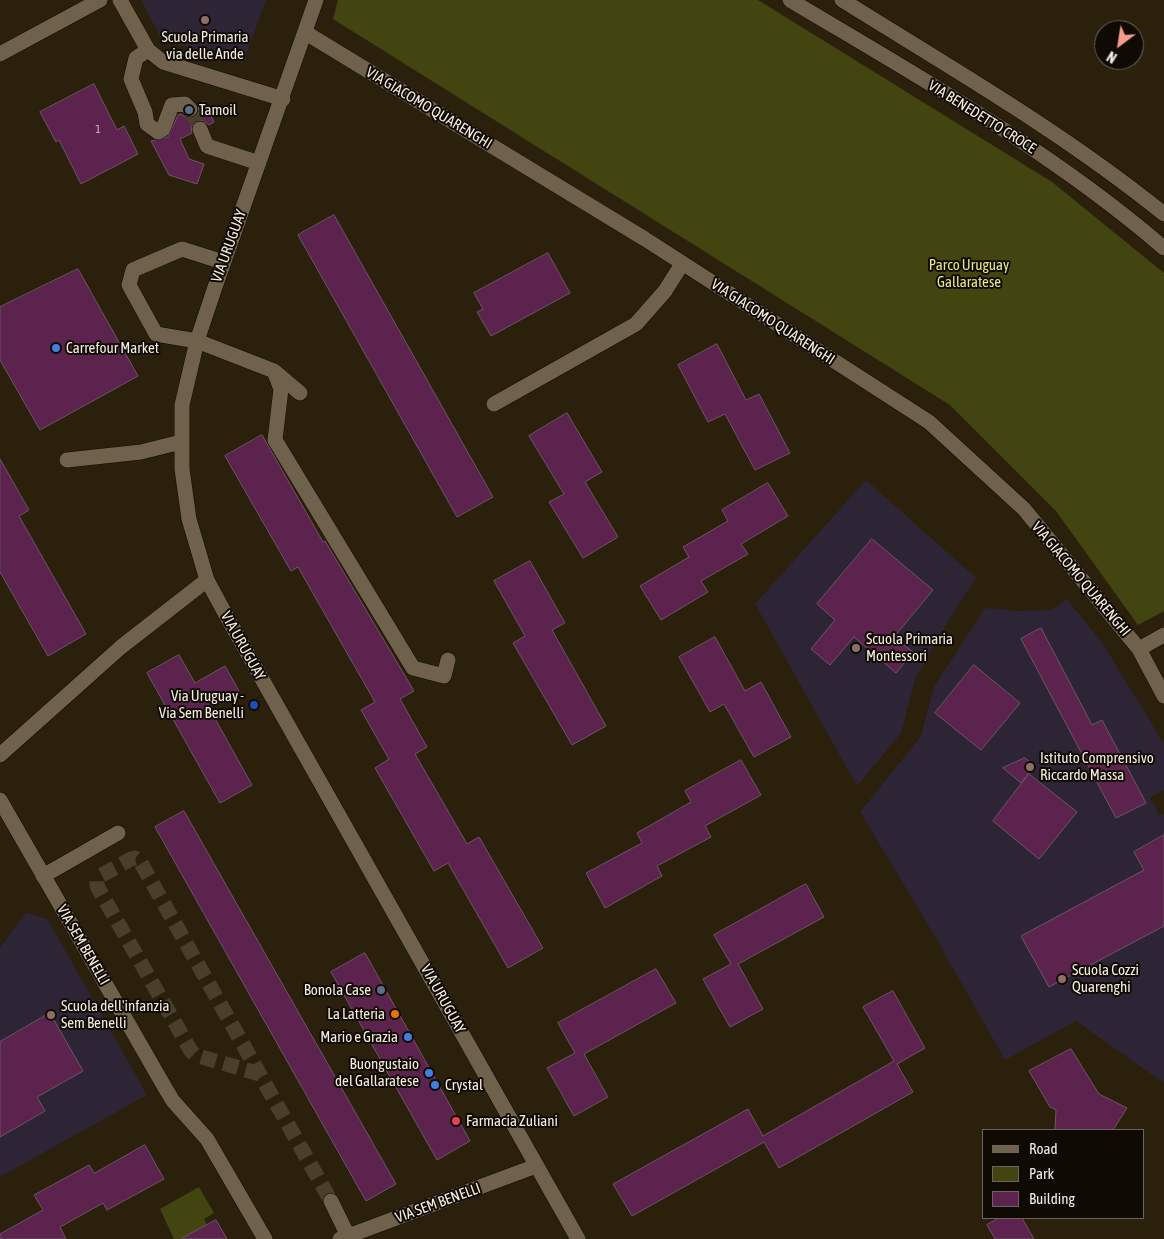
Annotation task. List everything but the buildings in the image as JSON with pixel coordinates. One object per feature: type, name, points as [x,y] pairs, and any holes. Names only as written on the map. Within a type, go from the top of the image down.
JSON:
[{"type":"street","points":[[0,54],[100,0]]},
{"type":"street","points":[[120,0],[148,50],[163,62],[282,99]]},
{"type":"street","name":"VIA URUGUAY","points":[[316,0],[197,341],[182,405],[182,469],[189,519],[207,580],[578,1239]]},
{"type":"street","name":"VIA BENEDETTO CROCE","points":[[790,0],[1042,154],[1100,196],[1164,248]]},
{"type":"street","name":"VIA BENEDETTO CROCE","points":[[842,0],[1056,134],[1116,175],[1164,214]]},
{"type":"street","name":"VIA GIACOMO QUARENGHI","points":[[306,33],[682,264],[929,422],[1024,509],[1139,649],[1164,696]]},
{"type":"street","points":[[148,50],[136,58],[131,79],[145,112],[147,124],[158,132],[162,129],[172,105],[185,104],[190,109]]},
{"type":"street","points":[[200,129],[207,146],[259,163]]},
{"type":"street","points":[[223,262],[182,248],[133,270],[129,286],[156,334],[197,341],[274,371],[300,393]]},
{"type":"street","points":[[494,404],[636,324],[665,291],[682,264]]},
{"type":"street","points":[[274,371],[281,389],[275,440],[413,668],[444,676],[448,660]]},
{"type":"street","points":[[67,460],[141,452],[181,442]]},
{"type":"street","points":[[0,755],[121,647],[207,580]]},
{"type":"street","points":[[1139,649],[1164,635]]},
{"type":"street","name":"VIA SEM BENELLI","points":[[0,800],[164,1086],[174,1101],[207,1139],[265,1239]]},
{"type":"street","points":[[43,876],[118,833]]},
{"type":"street","name":"VIA SEM BENELLI","points":[[344,1237],[536,1166]]},
{"type":"street","points":[[331,1201],[344,1237]]},
{"type":"shaded area","name":"Scuola Primaria via delle Ande","points":[[141,0],[266,0],[243,63],[162,40]]},
{"type":"shaded area","name":"Scuola Primaria Montessori","points":[[866,480],[976,578],[951,616],[915,679],[901,733],[857,786],[755,604]]},
{"type":"shaded area","name":"Istituto Comprensivo Riccardo Massa","points":[[1067,599],[1103,644],[1164,744],[1164,790],[1150,798],[1160,816],[1164,814],[1164,1083],[1076,1021],[1005,1060],[936,938],[860,812],[921,736],[934,687],[985,608],[1016,611],[1051,610]]},
{"type":"shaded area","name":"Scuola dell'infanzia Sem Benelli","points":[[26,912],[48,920],[147,1095],[0,1177],[0,948]]},
{"type":"green space","name":"Parco Uruguay Gallaratese","points":[[338,0],[758,0],[1052,182],[1164,273],[1164,611],[1138,625],[1056,511],[950,405],[333,19]]},
{"type":"green space","points":[[199,1187],[214,1213],[204,1219],[207,1225],[184,1239],[174,1239],[160,1209]]},
{"type":"tunnel","points":[[190,109],[200,129]]},
{"type":"tunnel","points":[[260,1074],[195,1055],[191,1051],[97,886],[100,876],[131,859],[135,858],[141,863],[331,1201]]},
{"type":"place","name":"Scuola Primaria via delle Ande","points":[[205,20]]},
{"type":"place","name":"Tamoil","points":[[189,110]]},
{"type":"place","name":"Carrefour Market","points":[[56,348]]},
{"type":"place","name":"Scuola Primaria Montessori","points":[[856,648]]},
{"type":"place","name":"Via Uruguay - Via Sem Benelli","points":[[254,705]]},
{"type":"place","name":"Istituto Comprensivo Riccardo Massa","points":[[1030,767]]},
{"type":"place","name":"Scuola Cozzi Quarenghi","points":[[1062,979]]},
{"type":"place","name":"Bonola Case","points":[[381,990]]},
{"type":"place","name":"La Latteria","points":[[395,1014]]},
{"type":"place","name":"Scuola dell'infanzia Sem Benelli","points":[[51,1015]]},
{"type":"place","name":"Mario e Grazia","points":[[408,1037]]},
{"type":"place","name":"Buongustaio del Gallaratese","points":[[429,1073]]},
{"type":"place","name":"Crystal","points":[[435,1085]]},
{"type":"place","name":"Farmacia Zuliani","points":[[456,1121]]}]
